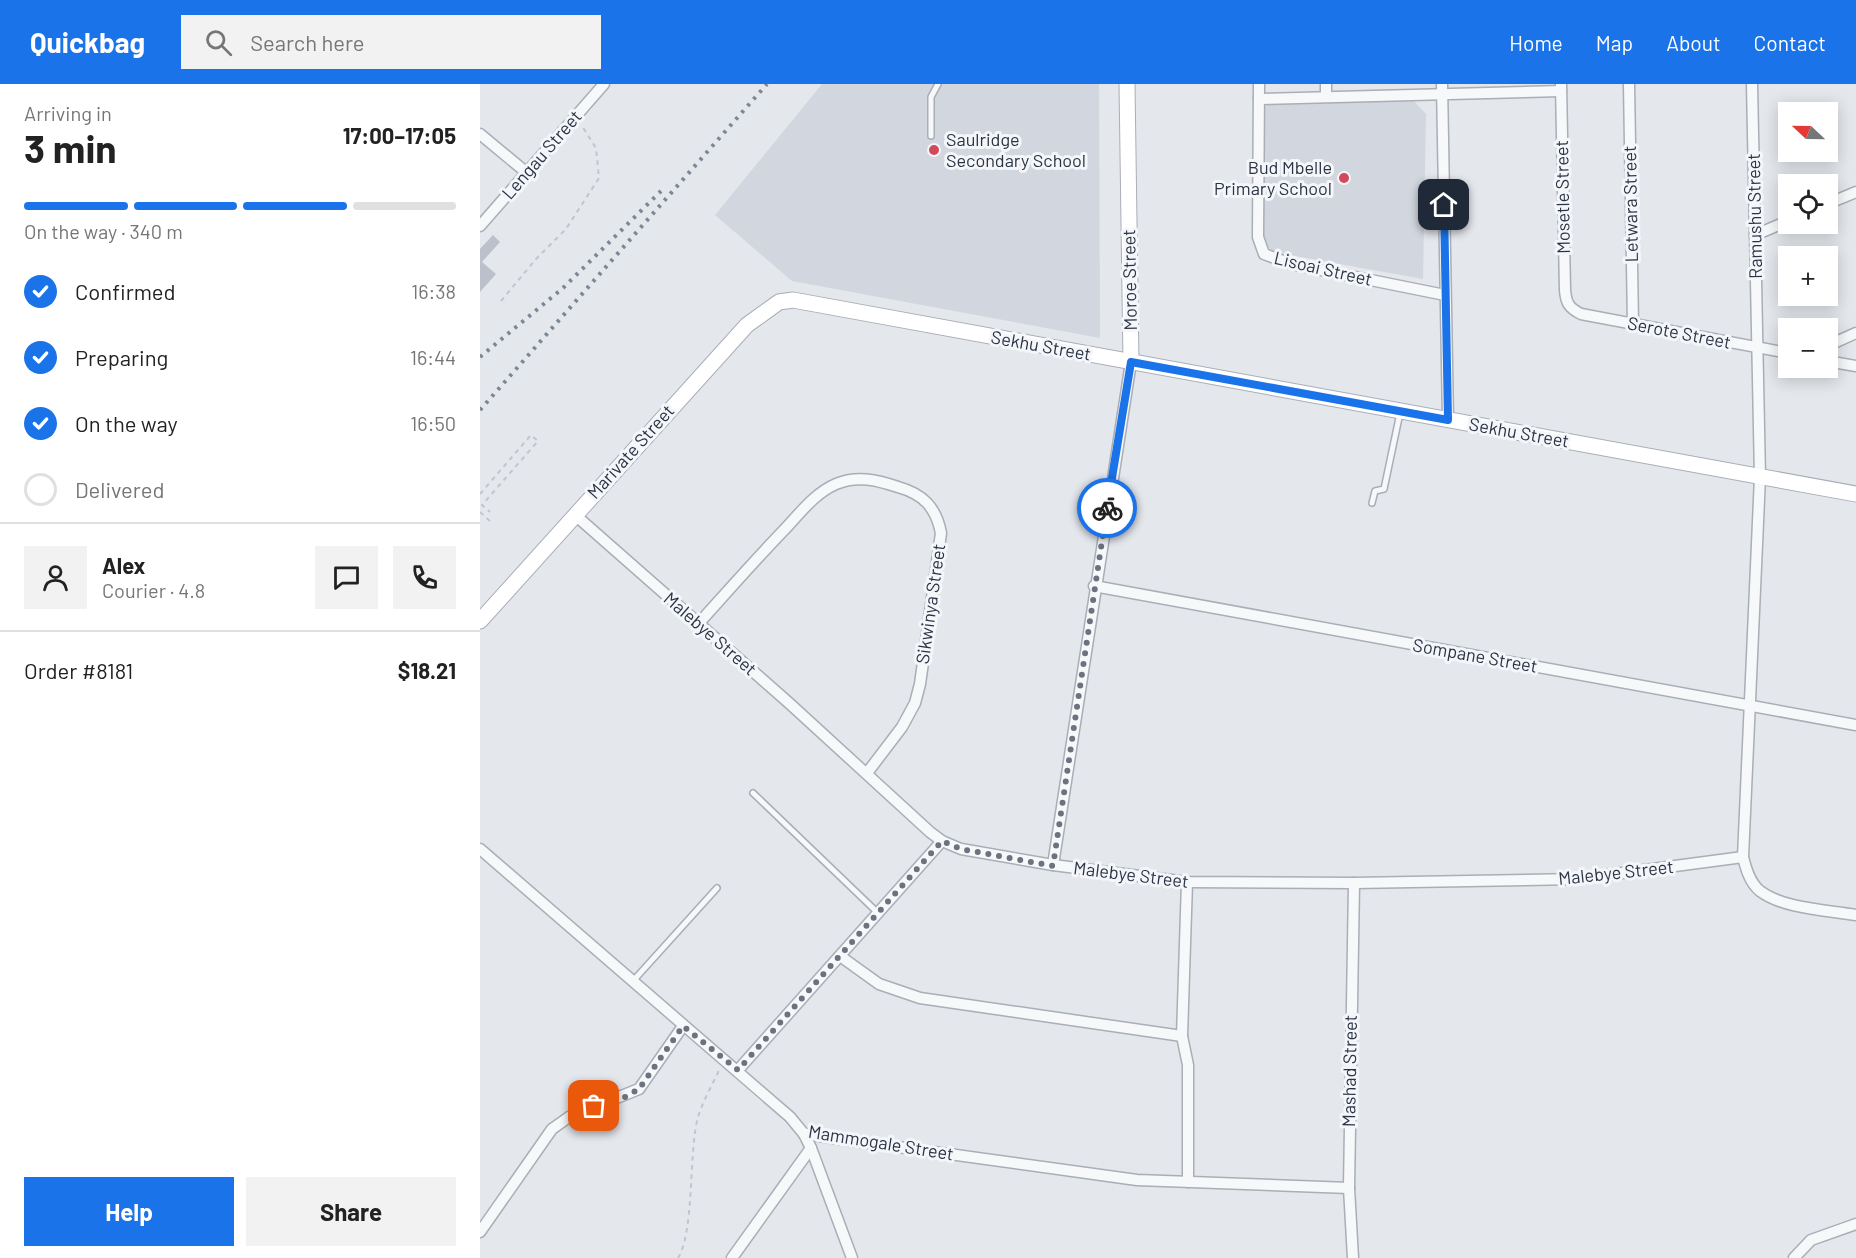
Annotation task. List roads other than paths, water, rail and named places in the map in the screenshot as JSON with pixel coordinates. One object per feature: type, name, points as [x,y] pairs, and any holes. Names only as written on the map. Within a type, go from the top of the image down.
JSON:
[{"type":"street","name":"Lengau Street","points":[[480,226],[604,84]]},
{"type":"street","name":"Moroe Street","points":[[1053,866],[1094,586],[1131,362],[1127,84]]},
{"type":"street","name":"Lisoai Street","points":[[1259,84],[1258,237],[1264,254],[1291,264],[1444,295]]},
{"type":"street","points":[[1326,84],[1326,96]]},
{"type":"street","name":"Letwara Street","points":[[1629,84],[1633,324]]},
{"type":"street","name":"Ramushu Street","points":[[1743,857],[1760,477],[1752,84]]},
{"type":"street","points":[[1259,99],[1442,88],[1561,87]]},
{"type":"street","name":"Mosetle Street","points":[[1561,87],[1565,290],[1566,301],[1571,308]]},
{"type":"street","points":[[1442,88],[1448,420]]},
{"type":"street","points":[[480,134],[527,173]]},
{"type":"street","points":[[1838,199],[1856,192]]},
{"type":"street","points":[[1755,235],[1778,225]]},
{"type":"street","name":"Sekhu Street","points":[[793,300],[1856,494]]},
{"type":"street","name":"Marivate Street","points":[[480,621],[747,324],[779,302],[793,300]]},
{"type":"street","name":"Serote Street","points":[[1571,308],[1581,314],[1778,352]]},
{"type":"street","points":[[1838,341],[1856,333]]},
{"type":"street","points":[[1838,363],[1856,366]]},
{"type":"street","name":"Sikwinya Street","points":[[699,623],[770,544],[826,489],[838,483],[872,479],[914,491],[925,500],[938,519],[940,533],[920,684],[909,716],[867,773]]},
{"type":"street","name":"Malebye Street","points":[[574,514],[942,841],[961,849],[1053,866],[1186,882],[1354,883],[1577,879],[1743,857]]},
{"type":"street","name":"Sompane Street","points":[[1094,586],[1856,725]]},
{"type":"street","points":[[738,1070],[942,841]]},
{"type":"street","name":"Mammogale Street","points":[[480,849],[683,1026],[738,1070],[790,1117],[804,1134],[1137,1180],[1349,1188]]},
{"type":"street","points":[[1743,857],[1752,881],[1759,890],[1772,897],[1856,915]]},
{"type":"street","points":[[1186,882],[1182,1036],[1188,1065],[1188,1182]]},
{"type":"street","name":"Mashad Street","points":[[1353,1258],[1349,1188],[1354,883]]},
{"type":"street","points":[[840,956],[879,984],[920,998],[1182,1036]]},
{"type":"street","points":[[480,1232],[552,1129],[569,1117],[633,1094],[639,1089],[683,1026]]},
{"type":"street","points":[[804,1134],[852,1258]]},
{"type":"street","points":[[732,1258],[811,1148]]},
{"type":"street","points":[[1794,1258],[1811,1240],[1856,1224]]},
{"type":"lane","points":[[931,136],[931,97],[938,84]]},
{"type":"lane","points":[[1372,503],[1375,491],[1384,489],[1400,411]]},
{"type":"lane","points":[[753,793],[878,913]]},
{"type":"lane","points":[[633,981],[717,888]]},
{"type":"railway","points":[[480,410],[767,84]]},
{"type":"railway","points":[[480,357],[563,288],[661,191]]},
{"type":"place","name":"Saulridge Secondary School","points":[[934,150]]},
{"type":"place","name":"Bud Mbelle Primary School","points":[[1344,178]]}]
